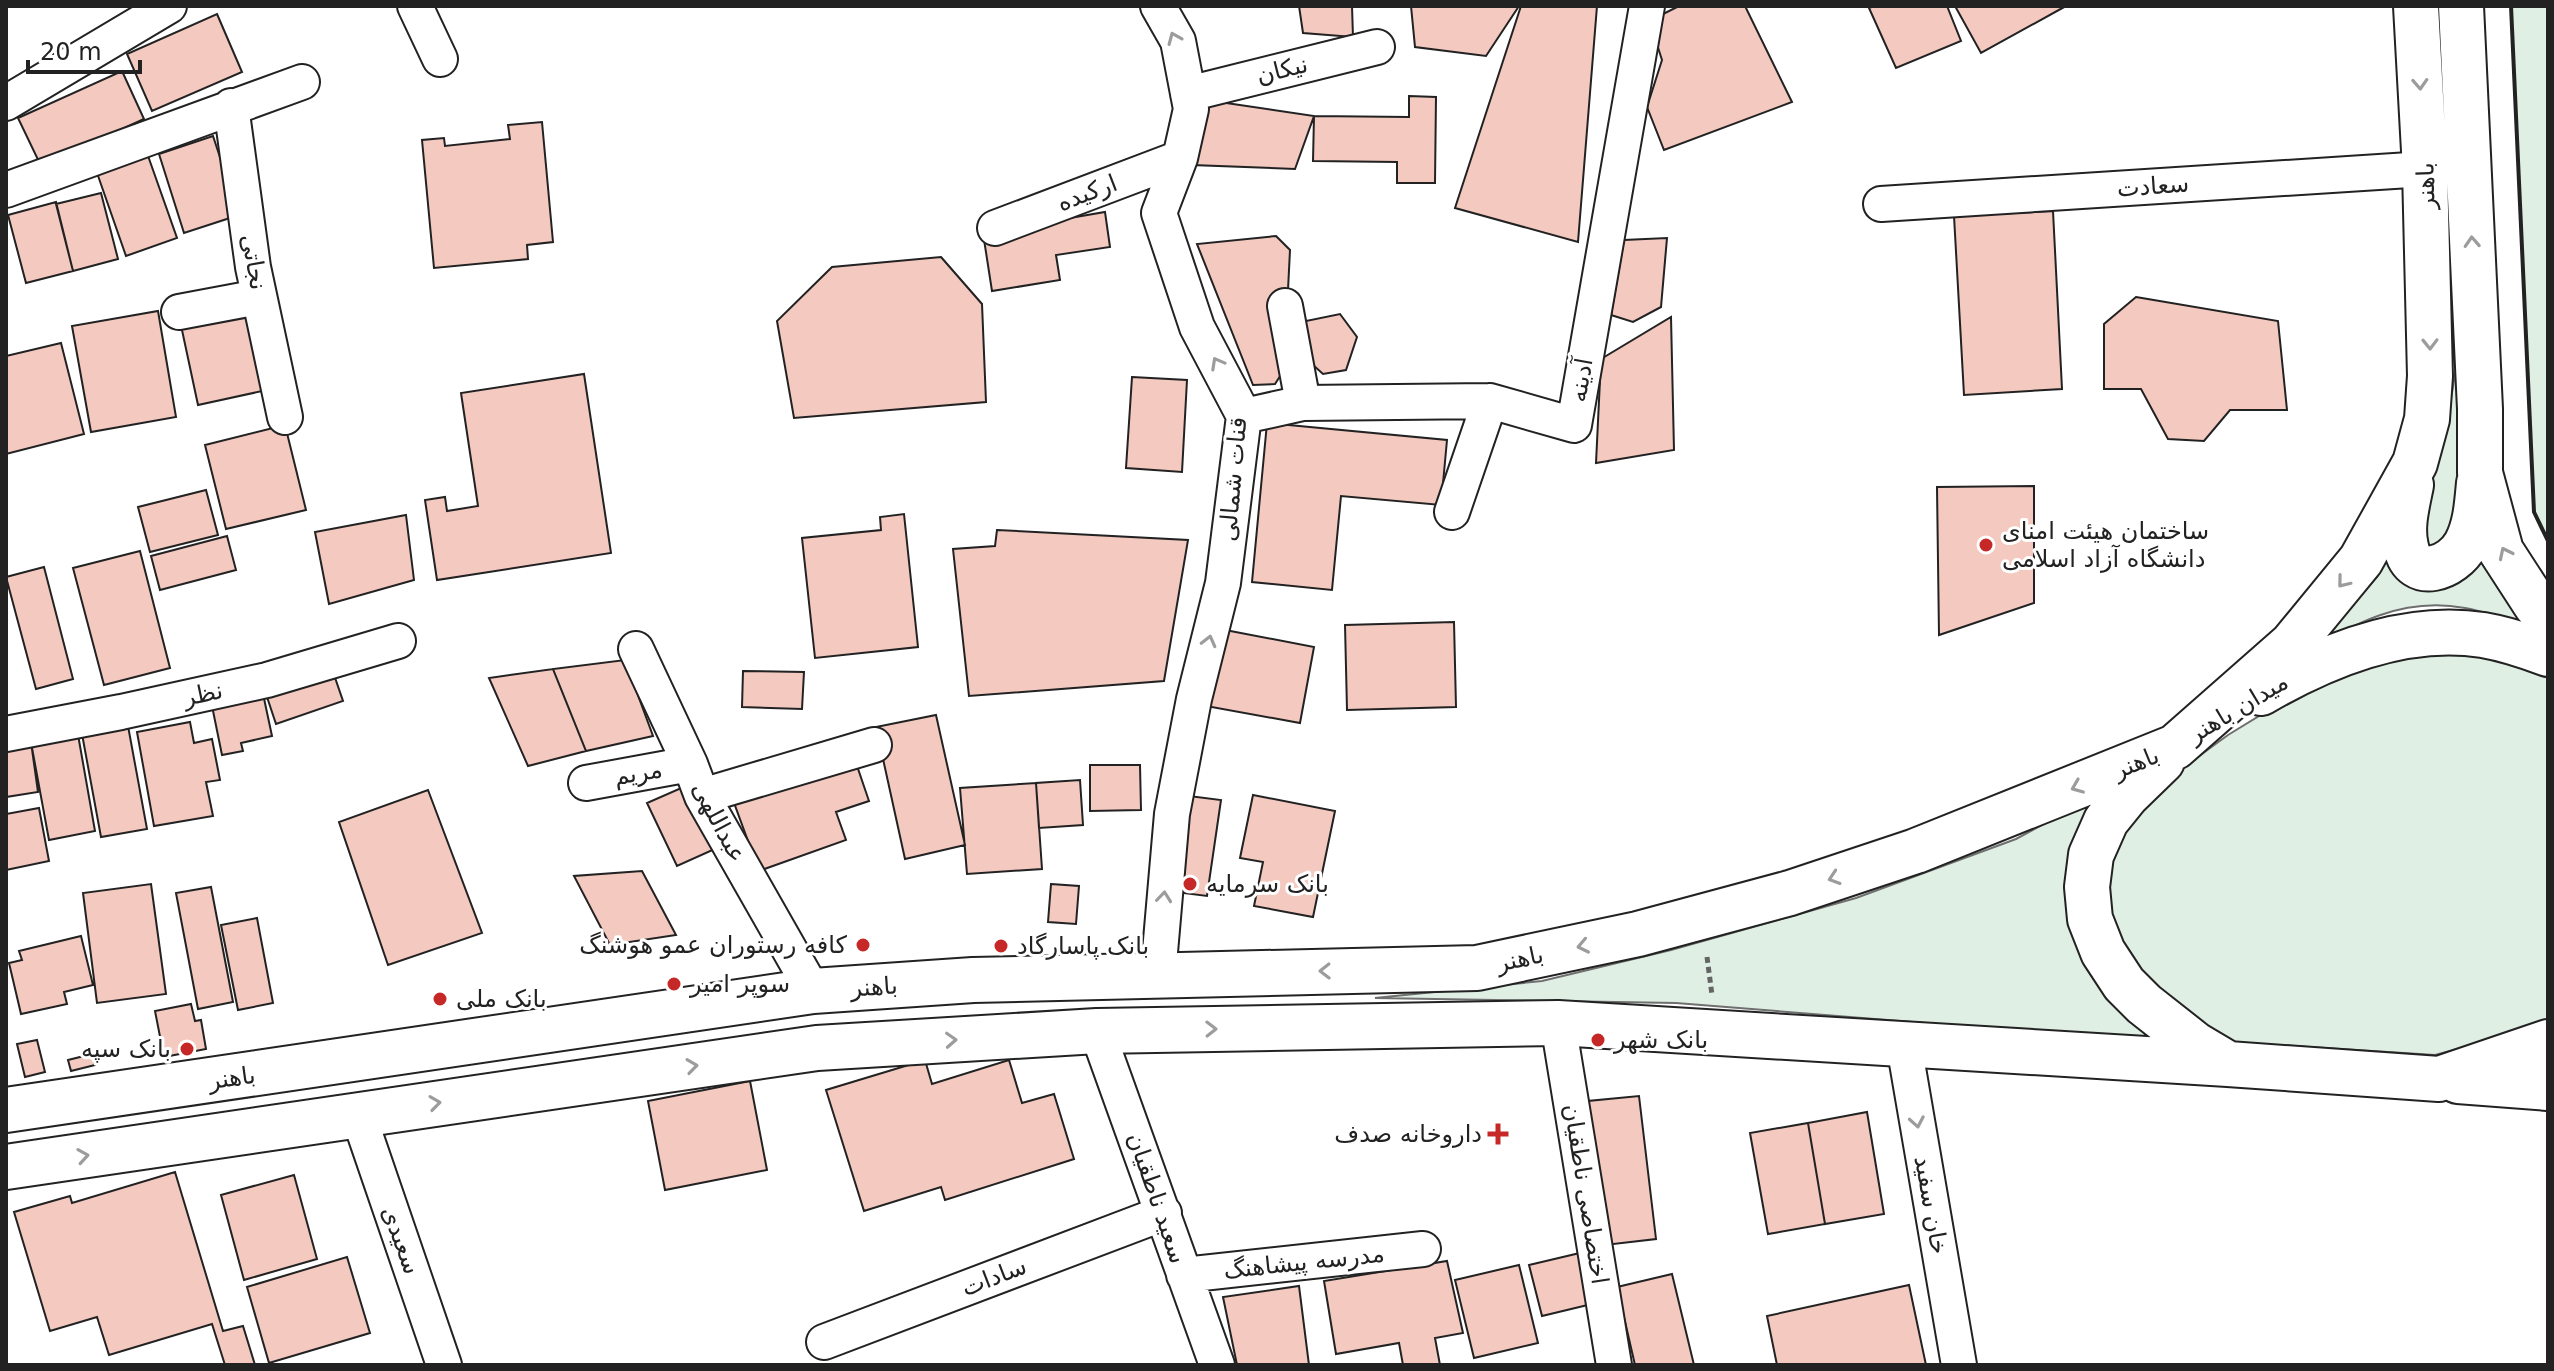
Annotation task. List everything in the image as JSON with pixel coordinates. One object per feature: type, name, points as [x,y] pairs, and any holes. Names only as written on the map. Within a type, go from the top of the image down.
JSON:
[{"type":"main road","name":"باهنر","points":[[6,1110],[813,991],[973,980],[1477,968],[1638,934],[1790,893],[1916,851],[2175,747],[2292,644],[2361,560],[2415,463],[2427,419],[2430,376],[2425,169],[2416,6]]},
{"type":"main road","name":"باهنر","points":[[2461,6],[2480,409],[2480,473],[2501,551],[2548,618]]},
{"type":"main road","points":[[2415,463],[2404,535],[2406,551],[2415,563],[2428,569],[2455,559],[2466,545],[2475,523],[2480,473]]},
{"type":"main road","name":"میدان باهنر","points":[[2548,654],[2481,635],[2437,633],[2393,639],[2327,659],[2300,671],[2232,709],[2175,747],[2127,795],[2106,821],[2091,855],[2087,887],[2090,919],[2103,952],[2124,984],[2164,1021],[2228,1064],[2439,1079],[2548,1042]]},
{"type":"main road","points":[[6,1167],[817,1048],[1097,1031],[1558,1023],[2228,1064]]},
{"type":"main road","points":[[2439,1079],[2548,1088]]},
{"type":"street","points":[[6,103],[169,6]]},
{"type":"street","points":[[415,6],[440,59]]},
{"type":"street","name":"قنات شمالى","points":[[1158,6],[1178,41],[1191,109],[1180,158],[1159,213],[1197,327],[1244,416],[1223,583],[1194,699],[1172,814],[1158,975]]},
{"type":"street","name":"آدینه","points":[[1244,416],[1303,403],[1490,401],[1574,425],[1647,6]]},
{"type":"street","name":"نیکان","points":[[1188,94],[1377,47]]},
{"type":"street","points":[[6,190],[302,82]]},
{"type":"street","name":"نجاتی","points":[[231,106],[259,297],[285,417]]},
{"type":"street","name":"ارکیده","points":[[995,228],[1180,158]]},
{"type":"street","name":"سعادت","points":[[1881,204],[2425,169]]},
{"type":"street","points":[[179,312],[259,297]]},
{"type":"street","points":[[1285,306],[1303,403]]},
{"type":"street","points":[[1452,512],[1490,401]]},
{"type":"street","name":"نظر","points":[[6,734],[267,680],[398,641]]},
{"type":"street","name":"عبداللهی","points":[[636,649],[702,796],[813,991]]},
{"type":"street","points":[[702,796],[874,745]]},
{"type":"street","name":"مریم","points":[[586,783],[690,764]]},
{"type":"street","name":"اختصاصی ناطقیان","points":[[1558,1023],[1614,1365]]},
{"type":"street","name":"سعید ناطقیان","points":[[1097,1031],[1217,1365]]},
{"type":"street","name":"خان سفید","points":[[1904,1045],[1959,1365]]},
{"type":"street","name":"سعیدی","points":[[358,1114],[444,1365]]},
{"type":"street","name":"سادات","points":[[824,1342],[1164,1213]]},
{"type":"street","name":"مدرسه پیشاهنگ","points":[[1184,1275],[1423,1249]]},
{"type":"path","points":[[1702,916],[1716,1033]]},
{"type":"green space","points":[[2511,6],[2548,6],[2548,541],[2534,512]]},
{"type":"green space","points":[[2458,355],[2457,541],[2425,550],[2425,502],[2447,424]]},
{"type":"green space","points":[[2484,529],[2548,634],[2475,610],[2440,605],[2416,606],[2372,618],[2287,664],[2350,608],[2377,577],[2392,548],[2397,566]]},
{"type":"green space","points":[[2433,652],[2503,659],[2548,678],[2548,1021],[2525,1031],[2435,1055],[2229,1042],[2153,988],[2121,949],[2107,909],[2106,866],[2126,825],[2173,775],[2228,735],[2295,694],[2362,667]]},
{"type":"green space","points":[[2103,792],[2076,887],[2173,1043],[1676,1003],[1375,998],[1542,981],[1671,950],[1856,898],[2016,839]]},
{"type":"building","points":[[1299,6],[1352,6],[1353,37],[1303,33]]},
{"type":"building","points":[[1411,6],[1519,6],[1486,56],[1415,47]]},
{"type":"building","points":[[1521,6],[1597,6],[1578,242],[1455,208]]},
{"type":"building","points":[[1679,6],[1745,6],[1792,102],[1664,150],[1647,107],[1662,60],[1654,35],[1659,16]]},
{"type":"building","points":[[1947,6],[1961,41],[1896,68],[1869,8]]},
{"type":"building","points":[[1955,6],[2066,6],[1981,53]]},
{"type":"building","points":[[217,14],[242,72],[152,111],[127,54]]},
{"type":"building","points":[[122,71],[144,119],[41,166],[18,118]]},
{"type":"building","points":[[1409,96],[1436,97],[1435,183],[1397,183],[1397,162],[1313,161],[1314,116],[1409,117]]},
{"type":"building","points":[[1206,100],[1314,116],[1295,169],[1192,165]]},
{"type":"building","points":[[542,122],[553,242],[527,245],[528,259],[434,268],[422,140],[444,138],[445,146],[510,139],[508,125]]},
{"type":"building","points":[[213,136],[239,215],[184,233],[159,154]]},
{"type":"building","points":[[147,153],[177,238],[126,256],[96,170]]},
{"type":"building","points":[[101,193],[118,259],[73,271],[56,204]]},
{"type":"building","points":[[56,202],[73,271],[26,283],[8,215]]},
{"type":"building","points":[[2053,211],[2062,389],[1964,395],[1954,216]]},
{"type":"building","points":[[1105,212],[1110,247],[1056,255],[1060,280],[992,291],[983,233]]},
{"type":"building","points":[[1276,236],[1290,250],[1284,370],[1275,384],[1253,385],[1197,244]]},
{"type":"building","points":[[1667,238],[1661,307],[1633,322],[1611,315],[1624,240]]},
{"type":"building","points":[[941,257],[982,304],[986,402],[794,418],[777,321],[832,267]]},
{"type":"building","points":[[2136,297],[2278,321],[2287,410],[2230,410],[2204,441],[2168,439],[2141,389],[2104,389],[2104,324]]},
{"type":"building","points":[[249,302],[267,390],[198,405],[179,316]]},
{"type":"building","points":[[158,311],[176,417],[91,432],[72,326]]},
{"type":"building","points":[[1340,314],[1357,337],[1346,370],[1323,374],[1302,355],[1301,322]]},
{"type":"building","points":[[1671,317],[1674,450],[1596,463],[1601,359]]},
{"type":"building","points":[[61,343],[84,434],[6,454],[6,356]]},
{"type":"building","points":[[584,374],[611,553],[437,580],[425,500],[445,497],[447,511],[478,506],[461,393]]},
{"type":"building","points":[[1132,377],[1187,380],[1182,472],[1126,468]]},
{"type":"building","points":[[1267,423],[1447,440],[1441,505],[1341,496],[1332,590],[1252,582]]},
{"type":"building","points":[[285,425],[306,510],[226,529],[205,445]]},
{"type":"building","name":"ساختمان هیئت امنای دانشگاه آزاد اسلامی","points":[[2034,486],[2034,603],[1939,635],[1937,487]]},
{"type":"building","points":[[206,490],[218,535],[150,552],[138,507]]},
{"type":"building","points":[[904,514],[918,647],[815,658],[802,538],[881,530],[880,517]]},
{"type":"building","points":[[406,515],[414,580],[329,604],[315,532]]},
{"type":"building","points":[[997,530],[1188,540],[1164,681],[969,696],[953,549],[995,546]]},
{"type":"building","points":[[227,536],[236,570],[160,590],[151,556]]},
{"type":"building","points":[[140,551],[170,668],[104,685],[73,568]]},
{"type":"building","points":[[44,567],[73,679],[36,689],[6,577]]},
{"type":"building","points":[[1454,622],[1456,707],[1347,710],[1345,625]]},
{"type":"building","points":[[1220,629],[1314,647],[1300,723],[1206,706]]},
{"type":"building","points":[[625,660],[653,736],[586,751],[553,669]]},
{"type":"building","points":[[331,666],[343,701],[276,724],[264,688]]},
{"type":"building","points":[[553,669],[586,751],[528,766],[489,678]]},
{"type":"building","points":[[743,671],[804,672],[802,709],[742,707]]},
{"type":"building","points":[[262,689],[272,736],[241,743],[243,751],[222,755],[211,701]]},
{"type":"building","points":[[936,715],[965,845],[905,859],[876,727]]},
{"type":"building","points":[[190,722],[194,743],[212,739],[220,780],[206,782],[213,816],[154,826],[137,732]]},
{"type":"building","points":[[128,726],[147,829],[101,837],[82,734]]},
{"type":"building","points":[[77,729],[95,831],[49,840],[30,737]]},
{"type":"building","points":[[6,739],[31,742],[38,792],[6,797]]},
{"type":"building","points":[[854,757],[869,801],[836,812],[846,840],[759,871],[733,800]]},
{"type":"building","points":[[1090,765],[1140,765],[1141,810],[1090,811]]},
{"type":"building","points":[[1080,780],[1083,825],[1039,828],[1036,783]]},
{"type":"building","points":[[1036,783],[1042,869],[967,874],[960,788]]},
{"type":"building","points":[[688,785],[717,848],[677,866],[647,803]]},
{"type":"building","points":[[428,790],[482,933],[388,965],[339,822]]},
{"type":"building","points":[[1181,795],[1221,800],[1207,896],[1167,891]]},
{"type":"building","points":[[1253,795],[1335,811],[1313,917],[1254,906],[1263,862],[1240,858]]},
{"type":"building","points":[[39,808],[49,861],[6,870],[6,814]]},
{"type":"building","points":[[642,871],[676,935],[610,945],[574,876]]},
{"type":"building","points":[[151,884],[166,994],[97,1003],[83,893]]},
{"type":"building","points":[[1051,884],[1079,886],[1076,924],[1048,922]]},
{"type":"building","points":[[211,887],[233,1002],[198,1009],[176,893]]},
{"type":"building","points":[[257,918],[273,1003],[238,1010],[221,925]]},
{"type":"building","points":[[81,936],[93,985],[64,992],[67,1004],[21,1014],[9,963],[22,960],[19,951]]},
{"type":"building","points":[[191,1004],[195,1021],[201,1020],[206,1049],[164,1057],[155,1011]]},
{"type":"building","points":[[37,1040],[45,1072],[25,1077],[17,1044]]},
{"type":"building","points":[[92,1054],[95,1065],[71,1071],[68,1060]]},
{"type":"building","points":[[925,1060],[932,1084],[1009,1060],[1022,1103],[1054,1094],[1074,1159],[945,1200],[941,1187],[864,1211],[826,1090]]},
{"type":"building","points":[[750,1081],[767,1170],[665,1190],[648,1101]]},
{"type":"building","points":[[1639,1096],[1656,1239],[1605,1245],[1588,1101]]},
{"type":"building","points":[[1867,1112],[1884,1214],[1825,1224],[1808,1123]]},
{"type":"building","points":[[1808,1123],[1825,1224],[1768,1234],[1750,1133]]},
{"type":"building","points":[[175,1172],[223,1331],[243,1326],[255,1365],[225,1365],[212,1324],[109,1355],[97,1317],[50,1331],[14,1212],[70,1196],[72,1203]]},
{"type":"building","points":[[294,1175],[317,1259],[244,1280],[221,1195]]},
{"type":"building","points":[[1584,1252],[1596,1303],[1542,1316],[1529,1265]]},
{"type":"building","points":[[347,1257],[370,1333],[269,1363],[247,1287]]},
{"type":"building","points":[[1447,1261],[1463,1333],[1435,1338],[1440,1365],[1403,1365],[1399,1343],[1336,1354],[1324,1281]]},
{"type":"building","points":[[1519,1265],[1538,1343],[1474,1358],[1455,1280]]},
{"type":"building","points":[[1672,1274],[1694,1365],[1635,1365],[1617,1287]]},
{"type":"building","points":[[1909,1285],[1926,1365],[1777,1365],[1767,1316]]},
{"type":"building","points":[[1299,1286],[1309,1365],[1237,1365],[1223,1297]]},
{"type":"wall","points":[[2511,6],[2534,512],[2548,541]]},
{"type":"place","name":"ساختمان هیئت امنای دانشگاه آزاد اسلامی","points":[[1986,545]]},
{"type":"place","name":"بانک سرمایه","points":[[1190,884]]},
{"type":"place","name":"کافه رستوران عمو هوشنگ","points":[[863,945]]},
{"type":"place","name":"بانک پاسارگاد","points":[[1001,946]]},
{"type":"place","name":"سوپر امیر","points":[[674,984]]},
{"type":"place","name":"بانک ملی","points":[[440,999]]},
{"type":"place","name":"بانک شهر","points":[[1598,1040]]},
{"type":"place","name":"بانک سپه","points":[[187,1049]]},
{"type":"place","name":"داروخانه صدف","points":[[1498,1134]]}]
